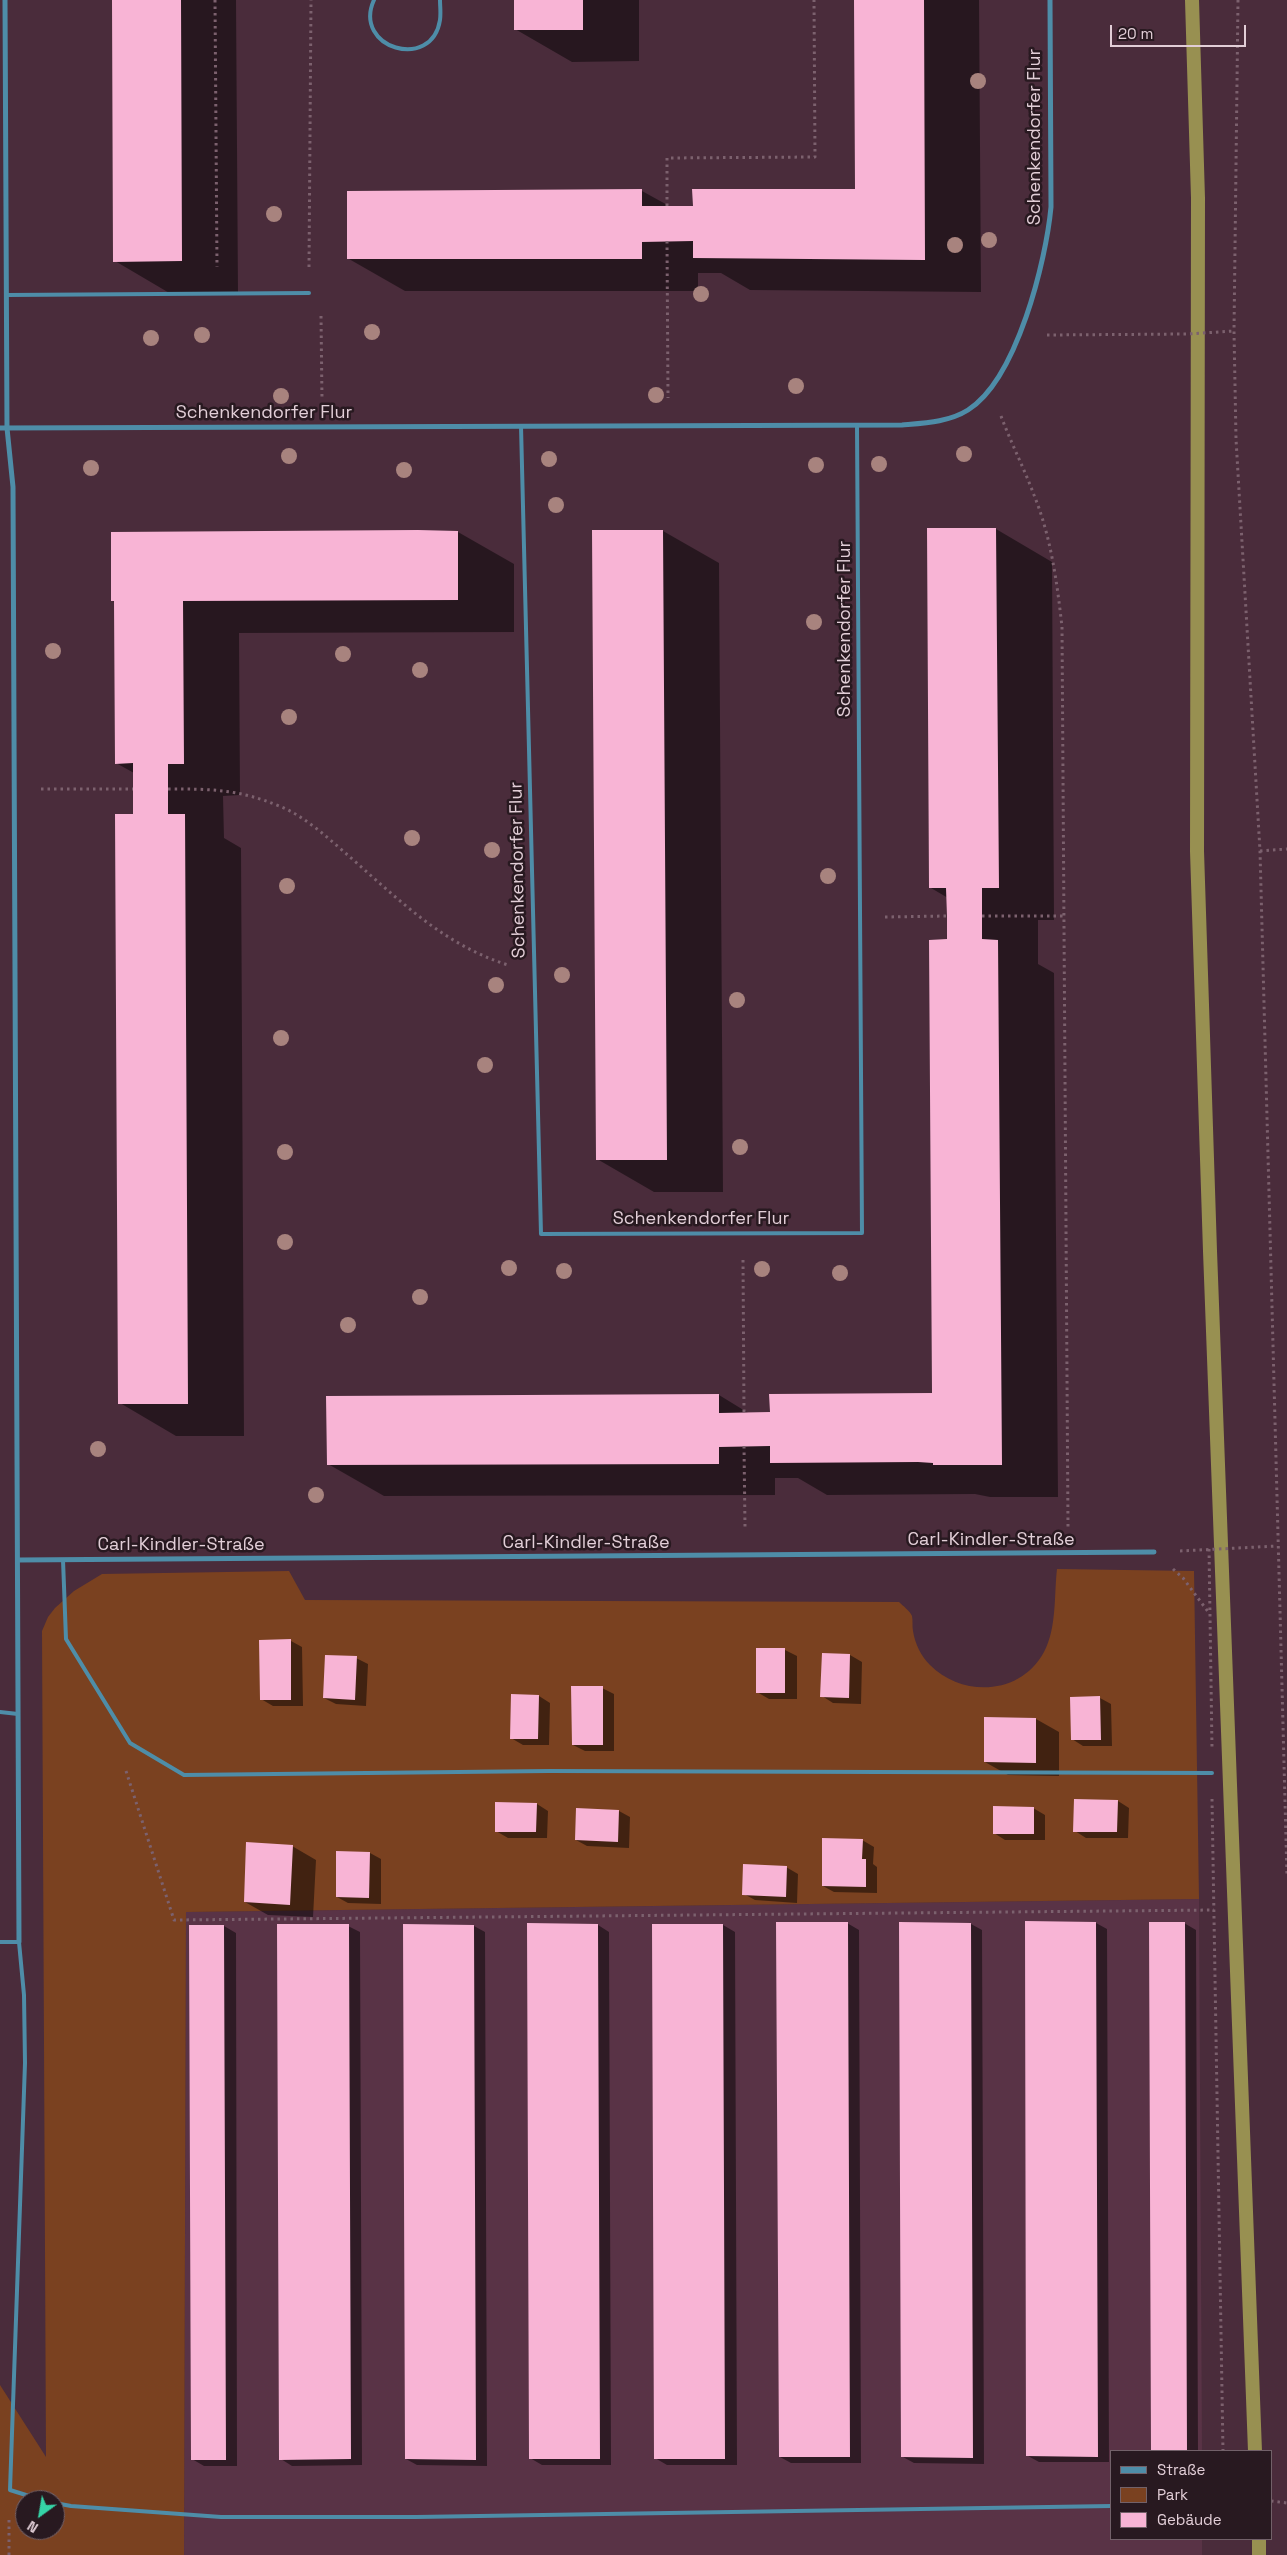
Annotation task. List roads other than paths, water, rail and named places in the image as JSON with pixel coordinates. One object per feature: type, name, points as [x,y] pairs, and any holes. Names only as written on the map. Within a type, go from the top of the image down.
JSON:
[{"type":"street","points":[[5,0],[7,428],[13,486],[19,1942]]},
{"type":"street","name":"Schenkendorfer Flur","points":[[0,428],[902,425],[951,418],[968,410],[991,388],[1005,365],[1032,302],[1048,241],[1051,207],[1050,0]]},
{"type":"street","name":"Carl-Kindler-Straße","points":[[18,1560],[1154,1552]]},
{"type":"lane","points":[[374,0],[371,17],[373,28],[379,38],[388,45],[398,49],[410,50],[430,40],[437,31],[440,20],[440,0]]},
{"type":"lane","points":[[6,295],[309,293]]},
{"type":"lane","name":"Schenkendorfer Flur","points":[[521,426],[541,1234],[862,1233],[857,425]]},
{"type":"lane","points":[[63,1560],[66,1639],[130,1743],[184,1775],[549,1771],[1212,1773]]},
{"type":"lane","points":[[0,1712],[18,1714]]},
{"type":"lane","points":[[0,1942],[19,1942],[24,1995],[25,2063],[10,2490],[15,2492]]},
{"type":"lane","points":[[65,2505],[221,2516],[406,2517],[1110,2506]]},
{"type":"waterway","points":[[1192,0],[1198,198],[1197,851],[1255,2450]]},
{"type":"waterway","points":[[1259,2540],[1259,2555]]}]
